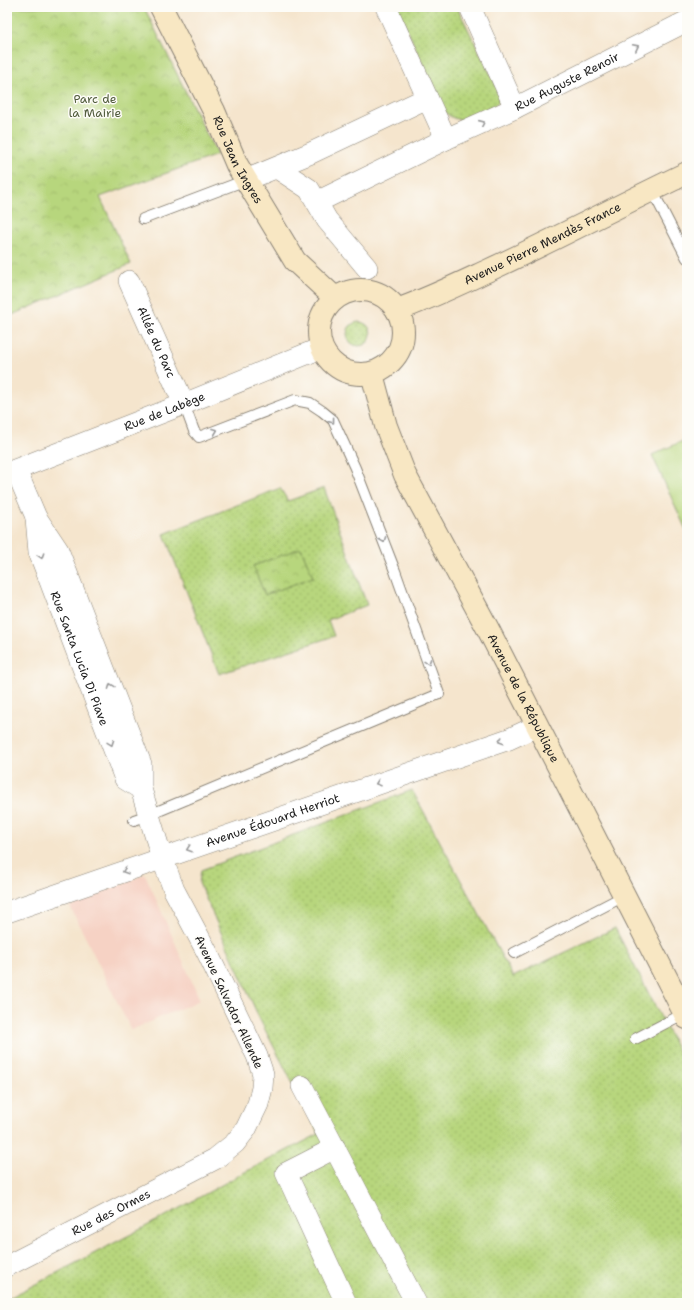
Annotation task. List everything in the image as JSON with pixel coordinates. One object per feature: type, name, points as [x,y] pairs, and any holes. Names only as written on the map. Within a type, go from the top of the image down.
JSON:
[{"type":"street","name":"Rue Jean Ingres","points":[[161,7],[214,111],[237,165],[295,261],[335,298]]},
{"type":"street","points":[[386,7],[446,139]]},
{"type":"street","points":[[470,7],[515,108]]},
{"type":"street","name":"Rue Auguste Renoir","points":[[317,202],[446,139],[515,108],[687,22]]},
{"type":"street","points":[[246,180],[311,154],[427,98]]},
{"type":"street","points":[[277,168],[309,188],[328,220],[367,268]]},
{"type":"street","name":"Avenue Pierre Mendès France","points":[[397,310],[419,303],[687,174]]},
{"type":"street","name":"Allée du Parc","points":[[129,281],[184,404]]},
{"type":"street","points":[[362,290],[376,293],[388,300],[397,310],[402,322],[403,336],[400,348],[394,360],[384,368],[372,374],[356,375],[342,371],[329,362],[321,348],[318,338],[318,326],[321,316],[327,306],[335,298],[347,292],[362,290]]},
{"type":"street","name":"Rue de Labège","points":[[12,471],[184,404],[321,348]]},
{"type":"street","name":"Avenue de la République","points":[[372,374],[386,426],[404,476],[489,631],[686,1015]]},
{"type":"street","name":"Rue Santa Lucia Di Piave","points":[[12,471],[36,518],[58,550],[110,684],[141,764],[142,818],[162,858]]},
{"type":"street","name":"Avenue Édouard Herriot","points":[[7,912],[509,739],[537,726]]},
{"type":"street","name":"Avenue Salvador Allende","points":[[162,858],[174,890],[207,952],[257,1056],[263,1074],[262,1088],[258,1104],[246,1129],[234,1143],[215,1159]]},
{"type":"street","points":[[302,1086],[336,1148],[416,1303]]},
{"type":"street","points":[[336,1148],[286,1173],[346,1303]]},
{"type":"street","name":"Rue des Ormes","points":[[7,1266],[215,1159]]},
{"type":"lane","points":[[143,219],[246,180]]},
{"type":"lane","points":[[652,190],[687,258]]},
{"type":"lane","points":[[142,818],[439,694],[392,564],[355,468],[333,420],[322,410],[310,403],[295,400],[199,437],[194,431],[184,404]]},
{"type":"lane","points":[[514,953],[624,896]]},
{"type":"lane","points":[[635,1039],[686,1015]]},
{"type":"shaded area","points":[[145,874],[200,1000],[131,1030],[70,906]]},
{"type":"green space","name":"Parc de la Mairie","points":[[7,7],[144,7],[217,155],[100,197],[131,264],[7,317]]},
{"type":"green space","points":[[397,7],[457,7],[498,89],[499,102],[480,116],[465,120],[450,116],[444,111]]},
{"type":"green space","points":[[359,322],[364,323],[370,329],[370,339],[364,345],[359,346],[354,345],[348,339],[347,334],[348,329],[354,323]]},
{"type":"green space","points":[[687,439],[687,532],[652,455]]},
{"type":"green space","points":[[280,488],[288,501],[324,488],[367,605],[328,620],[334,636],[219,674],[164,534]]},
{"type":"green space","points":[[301,548],[313,577],[265,595],[253,566]]},
{"type":"green space","points":[[412,790],[513,977],[615,928],[687,1068],[687,1303],[7,1303],[7,1299],[319,1134],[260,1020],[199,883],[201,870]]}]
